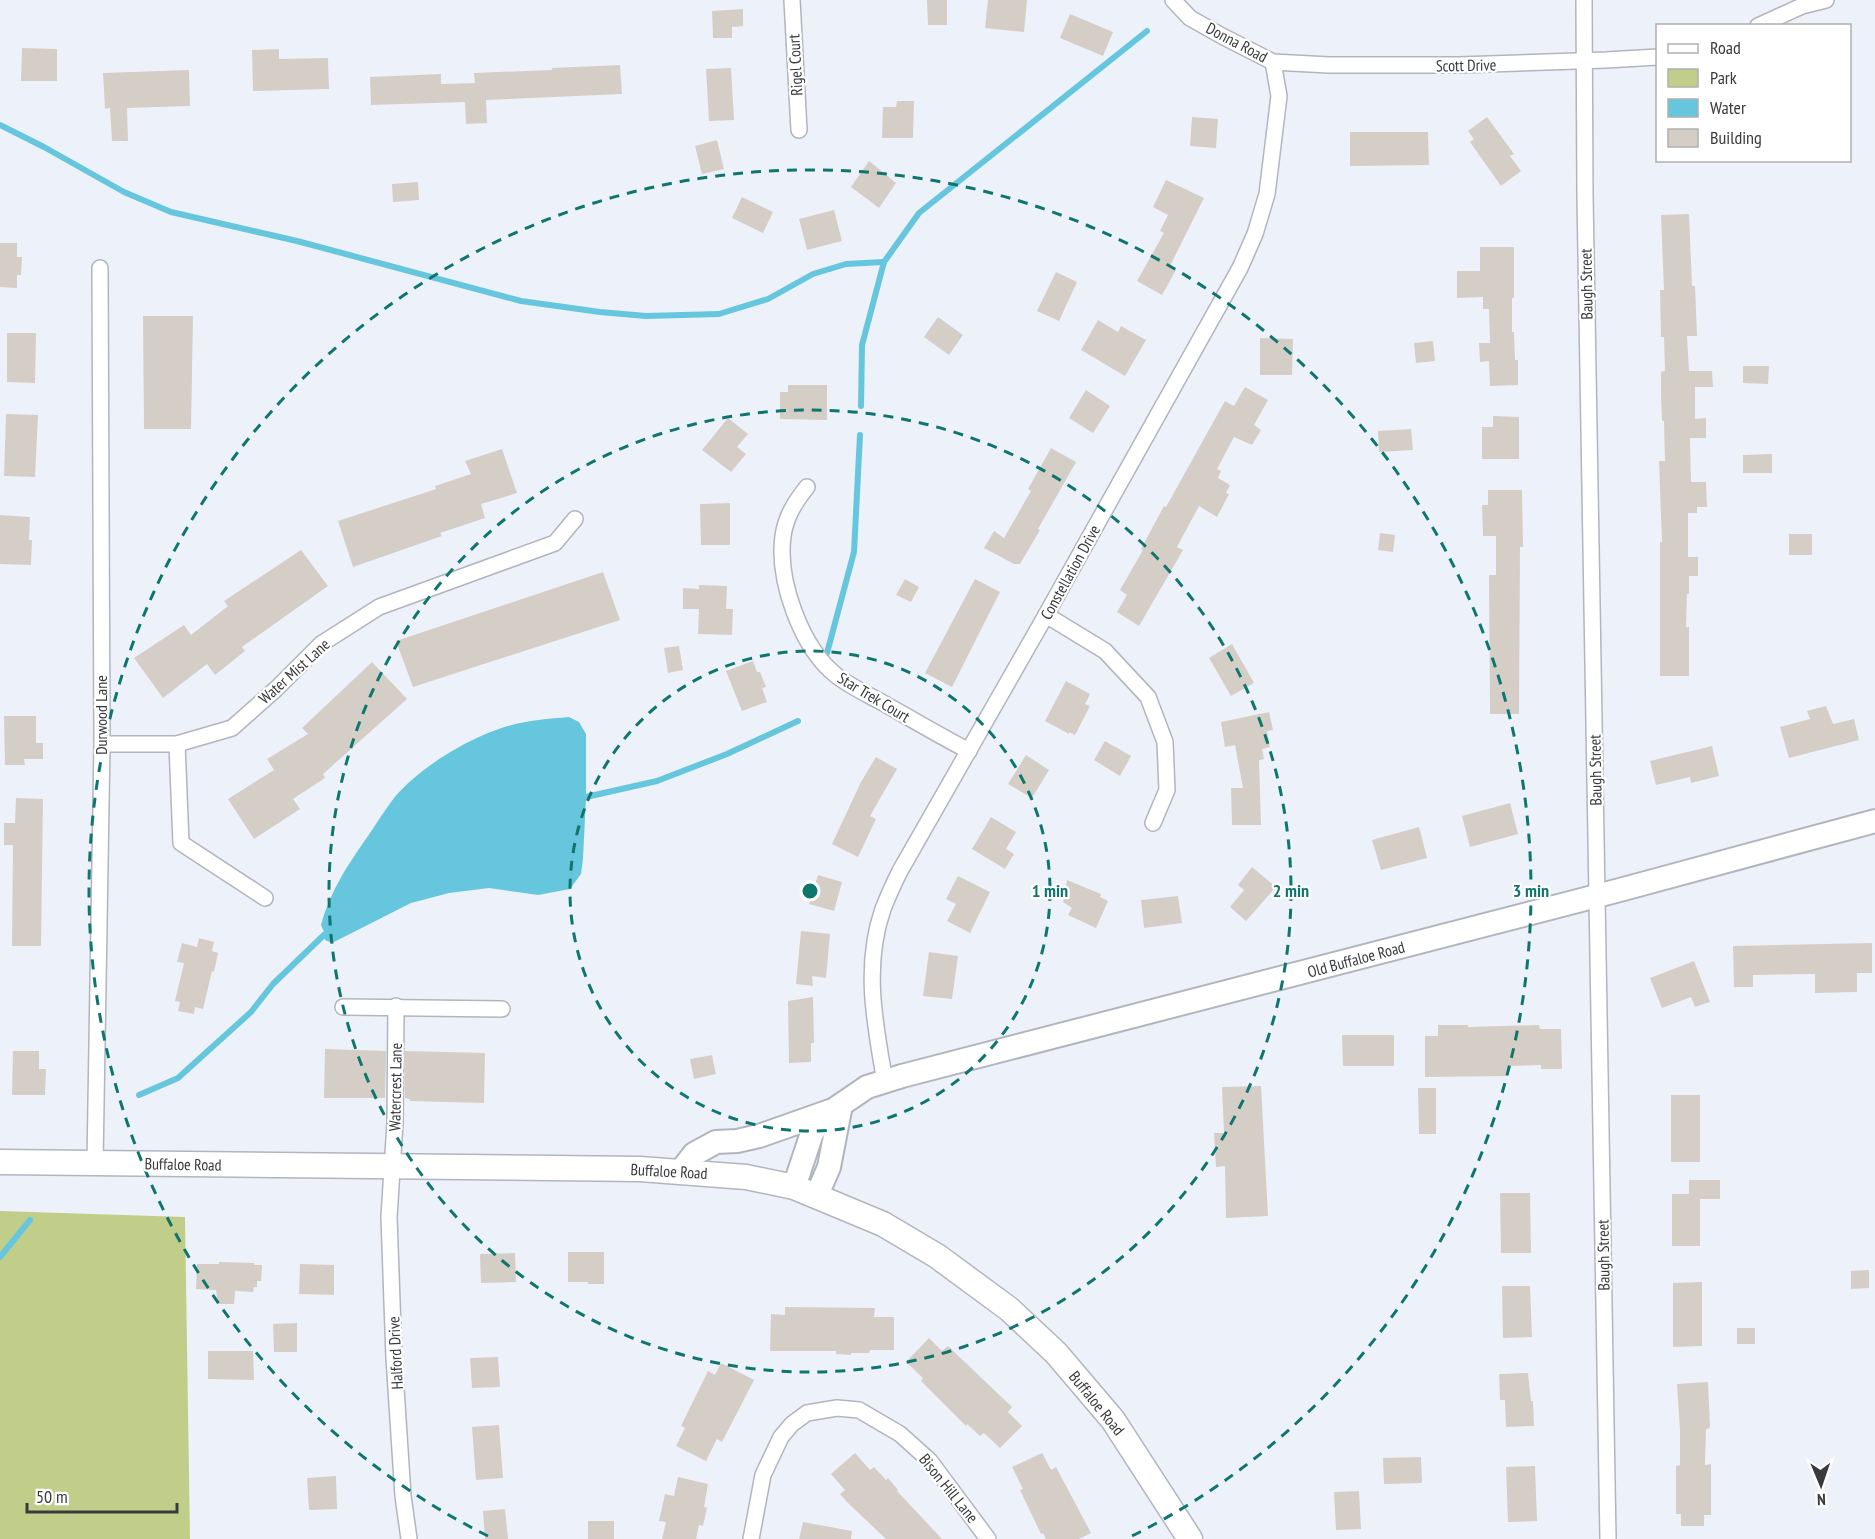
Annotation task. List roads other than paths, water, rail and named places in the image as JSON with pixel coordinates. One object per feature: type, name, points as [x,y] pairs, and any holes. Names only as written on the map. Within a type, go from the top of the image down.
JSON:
[{"type":"main road","name":"Buffaloe Road","points":[[0,1162],[623,1169],[746,1177],[794,1187],[883,1224],[937,1256],[1009,1309],[1056,1353],[1113,1420],[1190,1539]]},
{"type":"street","name":"Rigel Court","points":[[792,0],[799,130]]},
{"type":"street","name":"Donna Road","points":[[1173,0],[1190,18],[1274,62]]},
{"type":"street","name":"Baugh Street","points":[[1584,0],[1585,208],[1608,1539]]},
{"type":"street","points":[[1762,24],[1802,6],[1826,0]]},
{"type":"street","name":"Scott Drive","points":[[1274,62],[1383,66],[1656,57]]},
{"type":"street","name":"Constellation Drive","points":[[885,1082],[872,1004],[875,944],[883,911],[900,871],[1240,268],[1255,234],[1267,194],[1279,96],[1274,62]]},
{"type":"street","name":"Durwood Lane","points":[[95,1163],[102,744],[100,268]]},
{"type":"street","name":"Star Trek Court","points":[[807,487],[791,508],[783,536],[783,562],[794,608],[811,647],[837,676],[969,751]]},
{"type":"street","name":"Water Mist Lane","points":[[102,744],[177,744],[232,728],[321,644],[379,607],[555,543],[575,519]]},
{"type":"street","points":[[1046,615],[1105,651],[1148,697],[1165,742],[1167,790],[1153,823]]},
{"type":"street","points":[[177,744],[181,843],[265,898]]},
{"type":"street","name":"Old Buffaloe Road","points":[[794,1187],[812,1133],[823,1117],[867,1087],[1875,821]]},
{"type":"street","points":[[343,1006],[502,1009]]},
{"type":"street","name":"Watercrest Lane","points":[[392,1167],[395,1123],[396,1006]]},
{"type":"street","points":[[680,1172],[694,1154],[716,1142],[738,1141],[759,1136],[836,1108],[829,1167],[817,1195]]},
{"type":"street","name":"Halford Drive","points":[[392,1167],[389,1217],[394,1358],[403,1496],[409,1539]]},
{"type":"street","name":"Bison Hill Lane","points":[[751,1539],[763,1475],[781,1437],[792,1424],[807,1413],[837,1408],[859,1410],[900,1434],[930,1461],[988,1539]]},
{"type":"water","points":[[569,717],[579,722],[586,734],[583,859],[581,874],[570,889],[538,895],[489,888],[449,893],[411,903],[332,943],[325,940],[321,925],[335,889],[394,798],[415,777],[455,749],[483,735],[523,722]]},
{"type":"waterway","points":[[861,406],[862,345],[884,262],[919,213],[1147,31]]},
{"type":"waterway","points":[[0,125],[124,192],[171,212],[297,241],[521,301],[646,316],[719,314],[768,299],[813,274],[846,264],[884,262]]},
{"type":"waterway","points":[[827,653],[854,552],[860,435]]},
{"type":"waterway","points":[[581,800],[657,781],[727,754],[798,721]]},
{"type":"waterway","points":[[139,1095],[178,1078],[251,1012],[273,984],[330,931]]},
{"type":"waterway","points":[[0,1257],[30,1220]]}]
